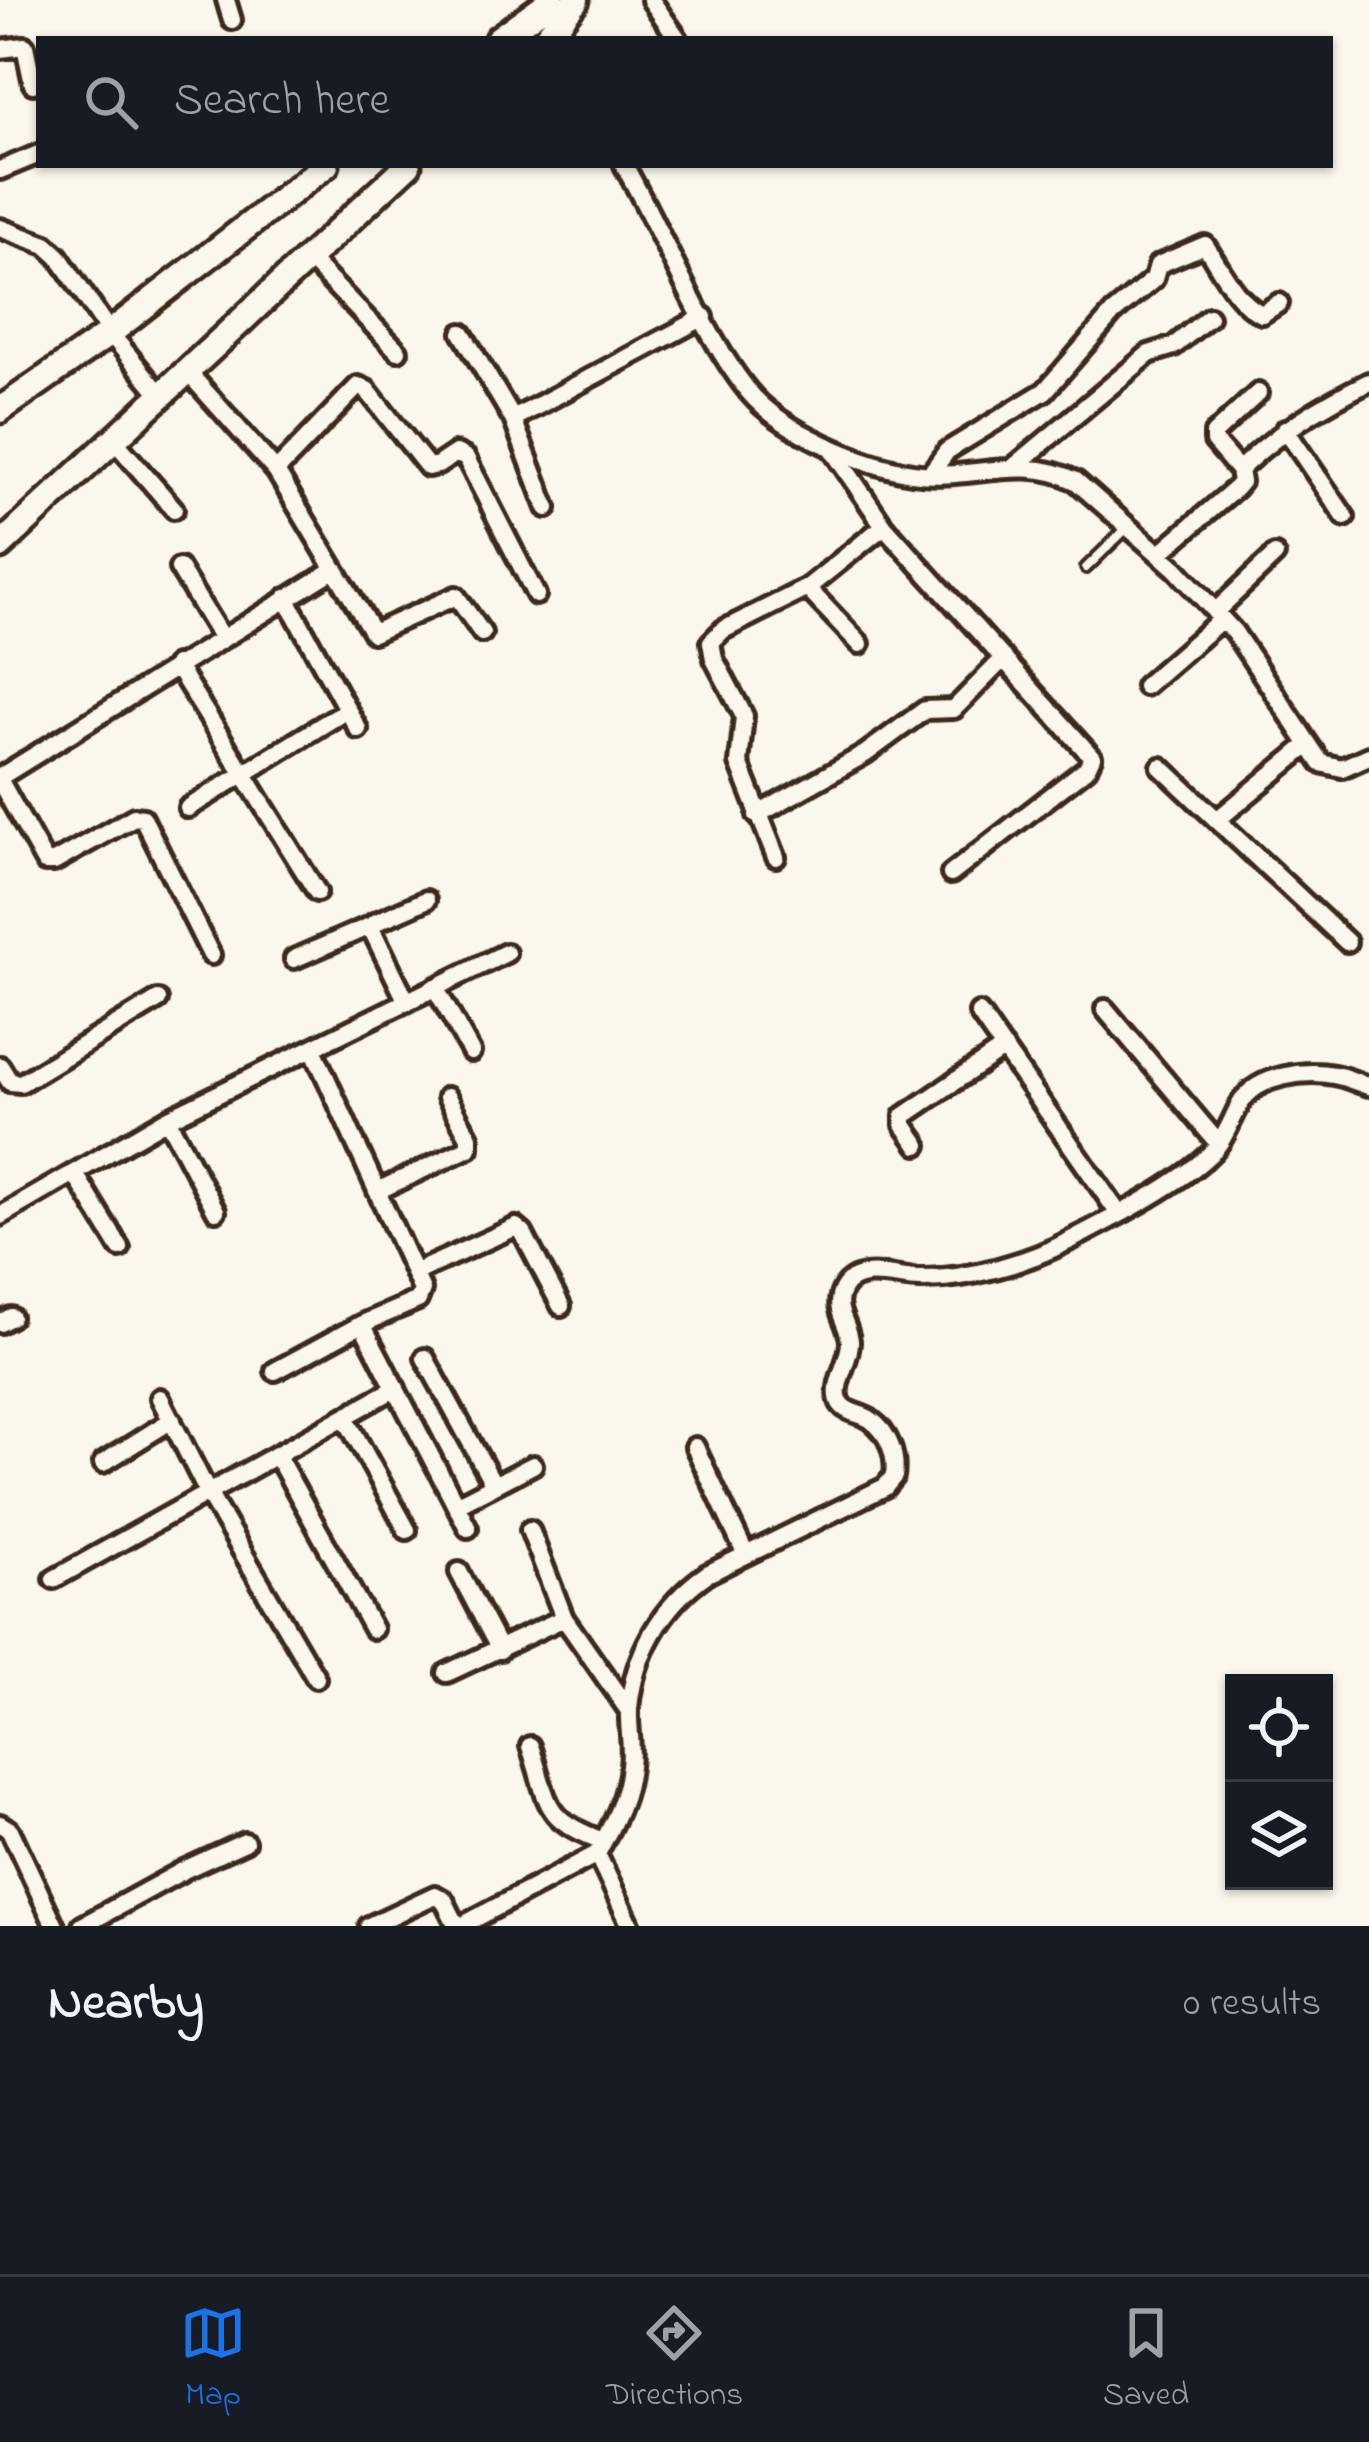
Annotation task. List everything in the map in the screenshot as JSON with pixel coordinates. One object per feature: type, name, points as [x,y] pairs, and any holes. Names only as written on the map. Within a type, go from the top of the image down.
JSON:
[{"type":"street","points":[[226,0],[232,20]]},
{"type":"street","points":[[502,36],[552,0]]},
{"type":"street","points":[[550,36],[576,0]]},
{"type":"street","points":[[651,0],[676,36]]},
{"type":"street","points":[[0,49],[25,46],[33,84]]},
{"type":"street","points":[[0,170],[36,155]]},
{"type":"street","points":[[0,410],[110,332],[322,168]]},
{"type":"street","points":[[0,546],[405,168]]},
{"type":"street","points":[[626,168],[751,395],[781,419],[831,447],[910,473],[1015,466],[1057,472],[1076,481],[1159,554],[1218,615],[1274,689],[1314,756],[1331,768],[1369,757]]},
{"type":"street","points":[[0,228],[46,245],[58,256],[160,394]]},
{"type":"street","points":[[930,474],[947,451],[1045,391],[1113,313],[1154,280],[1158,265],[1205,245],[1252,310],[1262,314],[1279,303]]},
{"type":"street","points":[[308,258],[398,351]]},
{"type":"street","points":[[1015,466],[1149,355],[1174,346],[1209,316]]},
{"type":"street","points":[[513,418],[704,317]]},
{"type":"street","points":[[462,333],[513,418],[547,508]]},
{"type":"street","points":[[186,370],[276,471],[373,633],[457,596],[482,633]]},
{"type":"street","points":[[1239,470],[1285,429],[1369,382]]},
{"type":"street","points":[[276,471],[363,386],[422,463],[433,468],[456,453],[466,458],[536,596]]},
{"type":"street","points":[[1159,554],[1241,482],[1239,470],[1214,441],[1214,434],[1258,393]]},
{"type":"street","points":[[1285,429],[1346,517]]},
{"type":"street","points":[[113,439],[173,508]]},
{"type":"street","points":[[831,447],[884,526],[1090,753],[1091,763],[951,874]]},
{"type":"street","points":[[776,857],[739,763],[744,716],[714,659],[711,642],[723,630],[807,588],[884,526]]},
{"type":"street","points":[[1145,686],[1275,555]]},
{"type":"street","points":[[179,568],[221,638]]},
{"type":"street","points":[[212,955],[143,818],[134,818],[54,862],[45,862],[0,779],[176,664],[335,569]]},
{"type":"street","points":[[807,588],[860,644]]},
{"type":"street","points":[[286,598],[358,729]]},
{"type":"street","points":[[757,815],[865,754],[925,710],[954,709],[1004,658]]},
{"type":"street","points":[[176,664],[317,892]]},
{"type":"street","points":[[188,808],[347,710]]},
{"type":"street","points":[[1216,820],[1308,745]]},
{"type":"street","points":[[1161,767],[1346,942]]},
{"type":"street","points":[[294,959],[426,900]]},
{"type":"street","points":[[372,926],[406,1002]]},
{"type":"street","points":[[0,1216],[167,1119],[506,953]]},
{"type":"street","points":[[436,987],[471,1052]]},
{"type":"street","points":[[0,1066],[10,1082],[21,1083],[158,1000]]},
{"type":"street","points":[[1105,1009],[1219,1143]]},
{"type":"street","points":[[979,1013],[1119,1214]]},
{"type":"street","points":[[918,1145],[904,1125],[904,1116],[1004,1048]]},
{"type":"street","points":[[275,1371],[418,1300],[422,1290],[313,1049]]},
{"type":"street","points":[[369,1926],[435,1894],[459,1926],[600,1848],[624,1800],[630,1767],[629,1712],[652,1633],[668,1606],[707,1574],[885,1487],[894,1476],[893,1449],[883,1432],[870,1419],[847,1410],[838,1393],[850,1340],[838,1301],[853,1277],[962,1276],[1063,1244],[1206,1158],[1252,1088],[1321,1074],[1369,1086]]},
{"type":"street","points":[[377,1191],[470,1148],[447,1096]]},
{"type":"street","points":[[167,1119],[216,1211]]},
{"type":"street","points":[[75,1174],[120,1248]]},
{"type":"street","points":[[414,1273],[516,1227],[561,1306]]},
{"type":"street","points":[[362,1324],[468,1528]]},
{"type":"street","points":[[425,1358],[494,1485]]},
{"type":"street","points":[[54,1579],[396,1388]]},
{"type":"street","points":[[160,1398],[208,1493],[316,1678]]},
{"type":"street","points":[[346,1419],[407,1530]]},
{"type":"street","points":[[103,1463],[172,1420]]},
{"type":"street","points":[[695,1447],[746,1555]]},
{"type":"street","points":[[277,1456],[373,1629]]},
{"type":"street","points":[[456,1505],[532,1465]]},
{"type":"street","points":[[530,1530],[564,1618],[629,1712]]},
{"type":"street","points":[[459,1572],[500,1650]]},
{"type":"street","points":[[447,1673],[564,1618]]},
{"type":"street","points":[[530,1746],[556,1818],[600,1848],[631,1926]]},
{"type":"street","points":[[0,1823],[10,1830],[55,1926]]},
{"type":"street","points":[[82,1926],[244,1842]]},
{"type":"lane","points":[[1086,568],[1129,527]]}]
